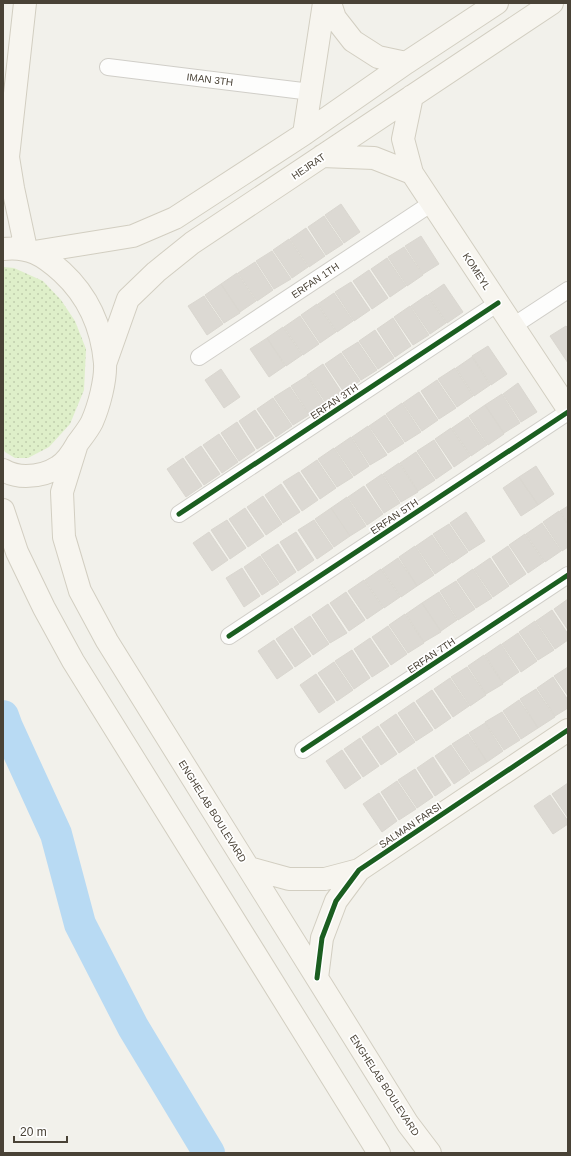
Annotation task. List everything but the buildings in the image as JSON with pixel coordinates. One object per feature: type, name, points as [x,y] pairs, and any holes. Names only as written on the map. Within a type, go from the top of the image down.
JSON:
[{"type":"main road","points":[[25,3],[8,157],[13,188],[30,251]]},
{"type":"main road","points":[[304,134],[324,3]]},
{"type":"main road","points":[[330,3],[335,18],[353,41],[378,57],[406,63]]},
{"type":"main road","points":[[30,251],[133,236],[175,218],[304,134],[406,63],[497,3]]},
{"type":"main road","name":"HEJRAT","points":[[105,364],[128,299],[156,272],[192,243],[552,3]]},
{"type":"main road","name":"KOMEYL","points":[[412,96],[403,139],[412,173],[568,410]]},
{"type":"main road","points":[[322,156],[374,158],[412,173]]},
{"type":"main road","points":[[3,249],[13,248],[39,254],[51,262],[73,282],[90,306],[101,334],[105,364],[102,394],[92,422],[68,458],[58,468],[32,476],[18,476],[3,470]]},
{"type":"main road","name":"ENGHELAB BOULEVARD","points":[[76,447],[62,492],[64,537],[80,591],[107,641],[408,1124],[430,1153]]},
{"type":"main road","points":[[3,510],[17,552],[44,608],[73,661],[379,1153]]},
{"type":"main road","name":"SALMAN FARSI","points":[[249,868],[289,879],[325,879],[359,870],[568,730]]},
{"type":"main road","name":"SALMAN FARSI","points":[[317,978],[322,938],[336,901],[359,870]]},
{"type":"street","name":"IMAN 3TH","points":[[108,67],[311,92]]},
{"type":"street","name":"ERFAN 1TH","points":[[199,357],[432,203]]},
{"type":"street","points":[[513,326],[568,290]]},
{"type":"street","name":"ERFAN 3TH","points":[[179,514],[498,303]]},
{"type":"street","name":"ERFAN 5TH","points":[[229,636],[568,410]]},
{"type":"street","name":"ERFAN 7TH","points":[[303,750],[568,574]]},
{"type":"green space","points":[[3,267],[14,268],[43,281],[61,300],[75,321],[86,349],[84,390],[70,424],[49,447],[28,458],[15,458],[5,452],[3,448]]},
{"type":"waterway","points":[[3,716],[56,834],[80,924],[133,1027],[209,1153]]},
{"type":"cycle path","points":[[179,514],[498,303]]},
{"type":"cycle path","points":[[229,636],[568,412]]},
{"type":"cycle path","points":[[303,750],[568,575]]},
{"type":"cycle path","points":[[317,978],[322,938],[336,901],[359,870],[568,730]]}]
